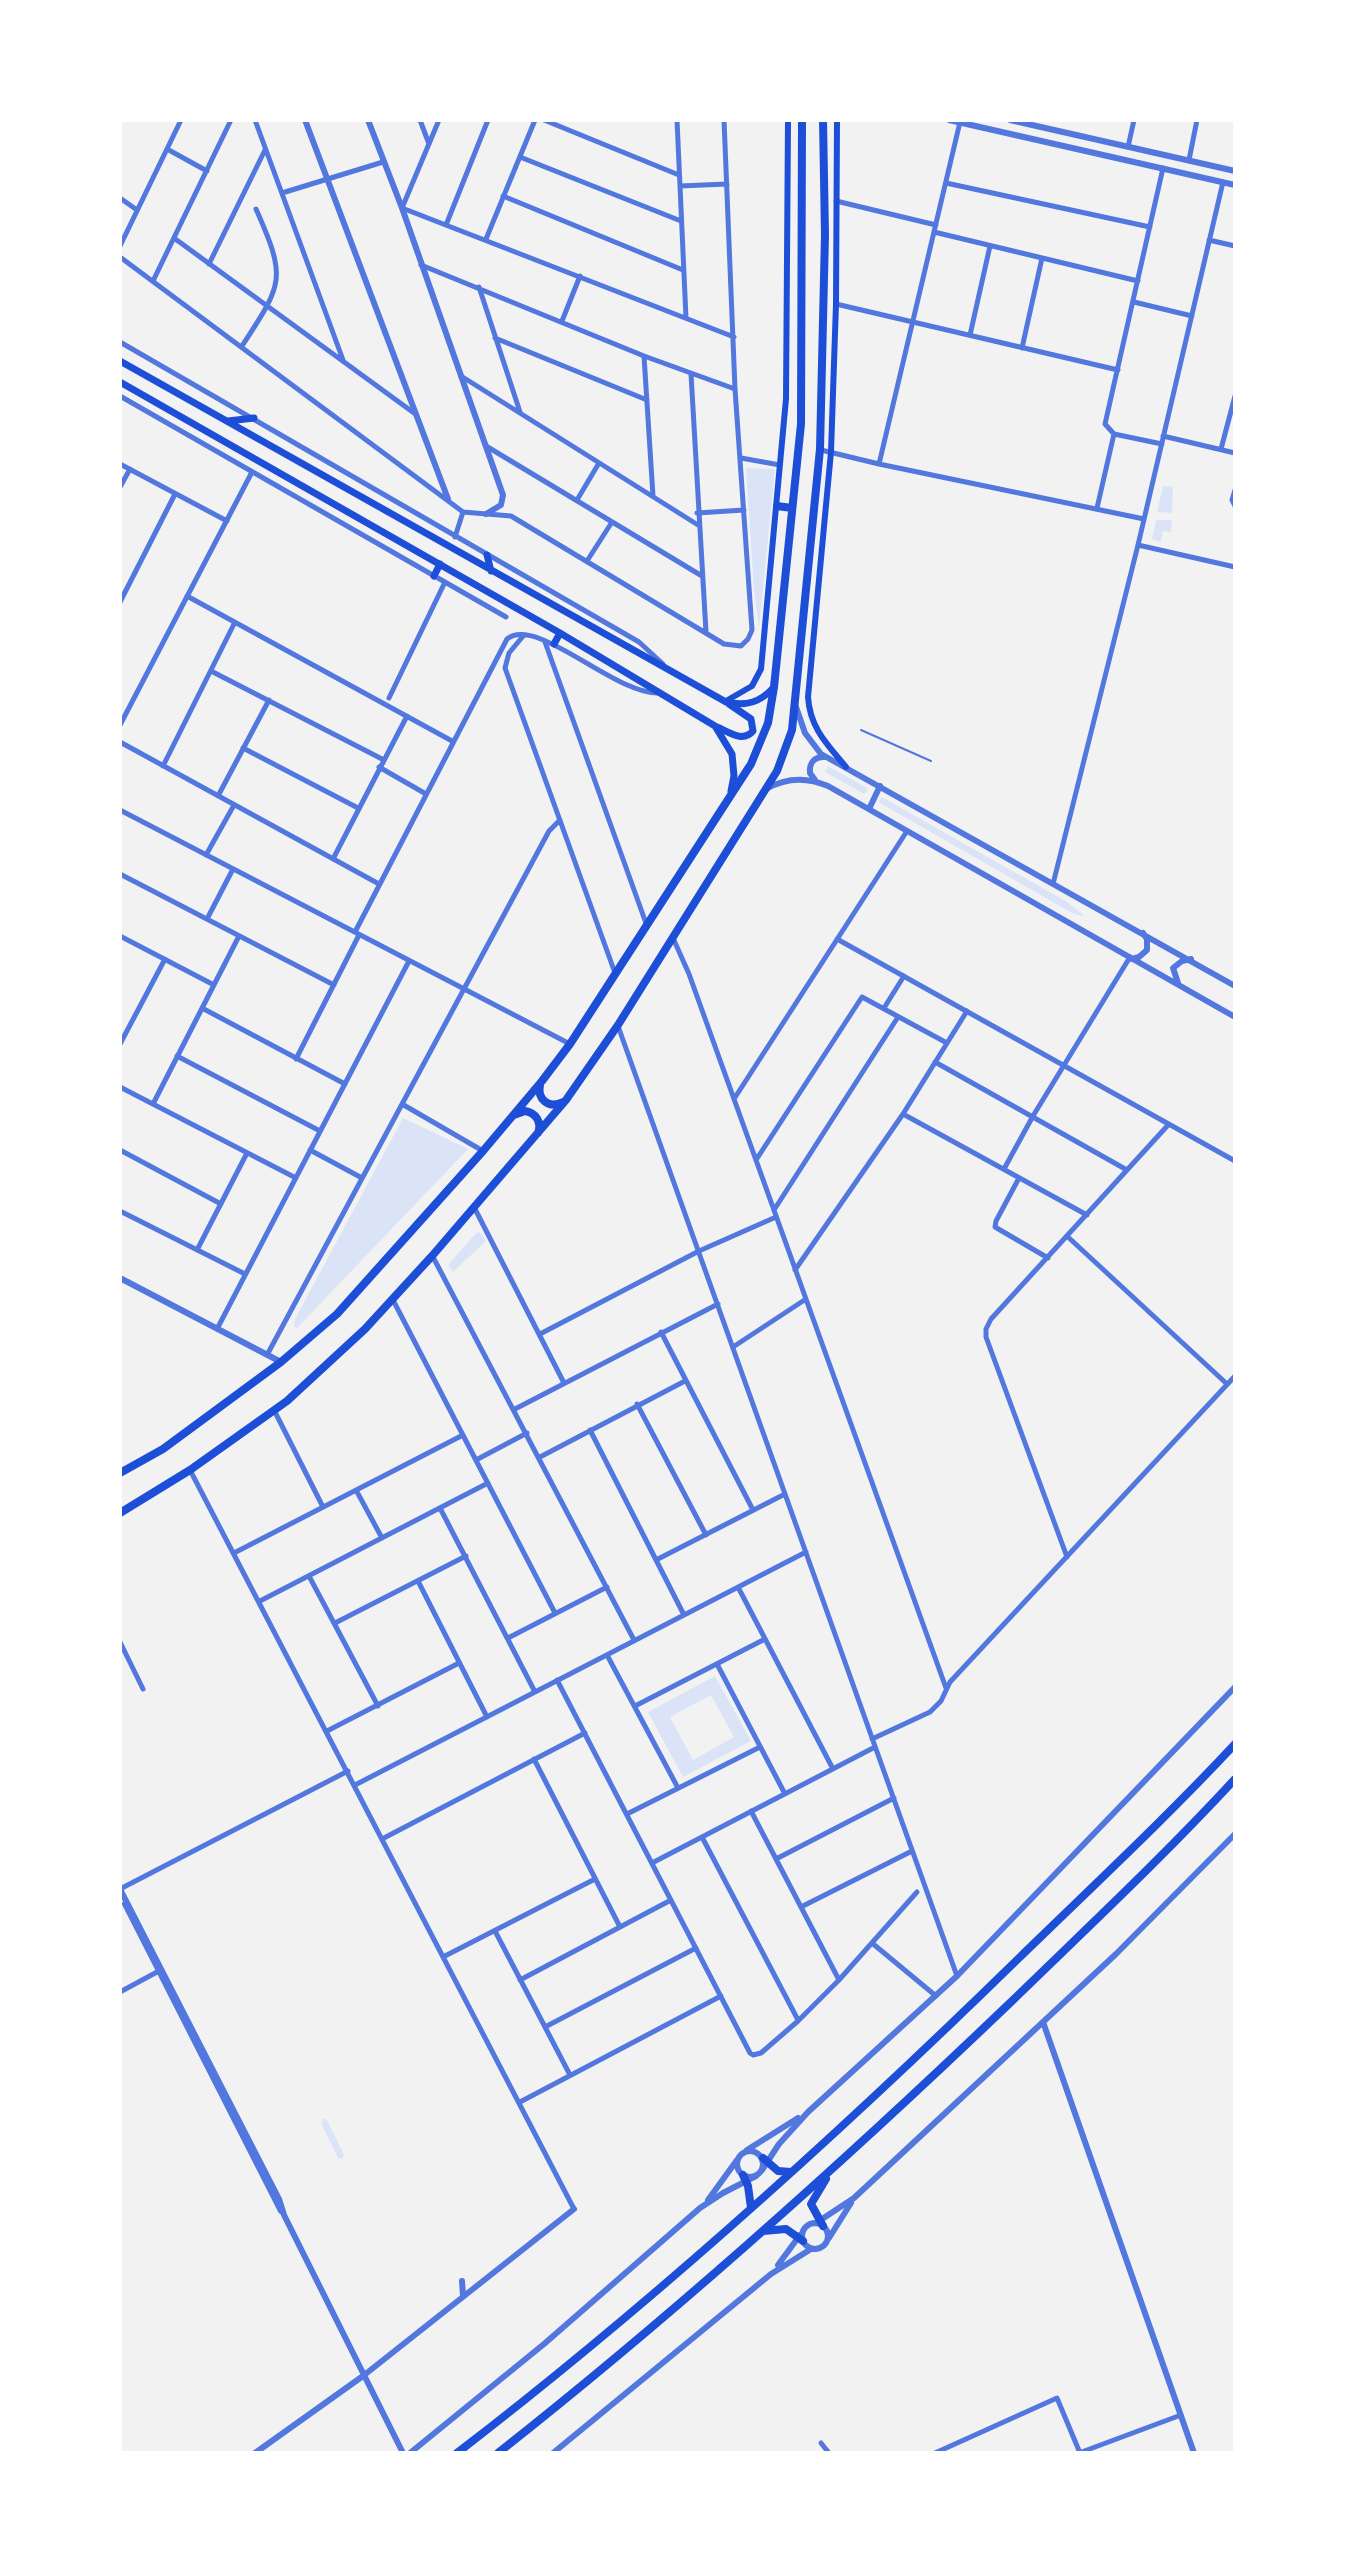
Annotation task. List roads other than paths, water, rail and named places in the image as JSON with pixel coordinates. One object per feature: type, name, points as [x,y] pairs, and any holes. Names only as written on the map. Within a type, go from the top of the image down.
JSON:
[{"type":"highway","points":[[120,1473],[163,1449],[281,1362],[337,1314],[483,1151],[570,1044],[761,744],[774,687],[801,424],[802,120]]},
{"type":"highway","points":[[122,1511],[190,1470],[287,1401],[393,1300],[432,1256],[566,1100],[673,938],[766,789],[786,751],[795,705],[820,449],[824,301],[823,120]]},
{"type":"highway","points":[[824,301],[836,304]]},
{"type":"highway","points":[[777,506],[792,508]]},
{"type":"highway","points":[[797,681],[810,682]]},
{"type":"highway","points":[[542,1081],[539,1093],[546,1103],[555,1105],[566,1100]]},
{"type":"highway","points":[[511,1118],[522,1111],[534,1114],[539,1125],[535,1137]]},
{"type":"highway","points":[[457,2453],[592,2344],[792,2172],[964,2012],[1175,1808],[1235,1744]]},
{"type":"highway","points":[[498,2453],[617,2356],[833,2168],[1030,1983],[1195,1823],[1235,1779]]},
{"type":"highway","points":[[764,2164],[778,2171],[792,2172]]},
{"type":"highway","points":[[820,2223],[811,2201],[833,2168]]},
{"type":"highway","points":[[745,2178],[751,2208]]},
{"type":"highway","points":[[762,2232],[786,2229],[801,2237]]},
{"type":"main road","points":[[726,702],[752,686],[761,669],[786,399],[788,120]]},
{"type":"main road","points":[[837,120],[831,452],[809,710],[820,736],[846,767]]},
{"type":"main road","points":[[120,361],[726,702],[750,717],[754,729],[742,738],[715,726],[560,633],[120,382]]},
{"type":"main road","points":[[228,421],[254,418]]},
{"type":"main road","points":[[223,455],[228,444]]},
{"type":"main road","points":[[487,555],[491,571]]},
{"type":"main road","points":[[434,576],[440,564]]},
{"type":"main road","points":[[554,644],[560,633]]},
{"type":"main road","points":[[726,702],[755,702],[774,687]]},
{"type":"main road","points":[[715,726],[728,744],[734,765],[728,798]]},
{"type":"street","points":[[120,246],[181,120]]},
{"type":"street","points":[[153,281],[231,120]]},
{"type":"street","points":[[255,120],[343,361]]},
{"type":"street","points":[[305,120],[448,499]]},
{"type":"street","points":[[368,120],[402,208],[503,498],[499,508],[486,514]]},
{"type":"street","points":[[420,120],[429,144]]},
{"type":"street","points":[[402,208],[439,120]]},
{"type":"street","points":[[446,225],[488,120]]},
{"type":"street","points":[[486,239],[535,120]]},
{"type":"street","points":[[544,120],[679,175]]},
{"type":"street","points":[[677,120],[686,318]]},
{"type":"street","points":[[120,257],[463,512],[511,516],[724,644],[741,646],[752,630],[735,389],[724,120]]},
{"type":"street","points":[[949,120],[1235,185]]},
{"type":"street","points":[[1015,120],[1235,171]]},
{"type":"street","points":[[1128,147],[1134,120]]},
{"type":"street","points":[[1189,160],[1197,120]]},
{"type":"street","points":[[879,464],[960,122]]},
{"type":"street","points":[[167,149],[207,171]]},
{"type":"street","points":[[209,264],[266,149]]},
{"type":"street","points":[[520,157],[681,221]]},
{"type":"street","points":[[282,193],[383,162]]},
{"type":"street","points":[[1162,444],[1114,434],[1105,424],[1163,168]]},
{"type":"street","points":[[1053,885],[1138,545],[1223,182]]},
{"type":"street","points":[[946,183],[1150,227]]},
{"type":"street","points":[[680,186],[727,184]]},
{"type":"street","points":[[503,196],[683,270]]},
{"type":"street","points":[[120,198],[137,210]]},
{"type":"street","points":[[836,201],[936,225]]},
{"type":"street","points":[[402,208],[734,337]]},
{"type":"street","points":[[242,346],[268,306],[278,276],[276,258],[256,209]]},
{"type":"street","points":[[934,232],[1138,281]]},
{"type":"street","points":[[174,238],[414,413]]},
{"type":"street","points":[[1209,240],[1235,246]]},
{"type":"street","points":[[970,335],[990,246]]},
{"type":"street","points":[[1022,348],[1042,258]]},
{"type":"street","points":[[420,265],[644,356],[735,389]]},
{"type":"street","points":[[562,321],[580,276]]},
{"type":"street","points":[[479,287],[520,413]]},
{"type":"street","points":[[1134,302],[1192,316]]},
{"type":"street","points":[[836,304],[1118,370]]},
{"type":"street","points":[[495,338],[647,400]]},
{"type":"street","points":[[120,342],[639,642],[669,671]]},
{"type":"street","points":[[644,356],[653,497]]},
{"type":"street","points":[[691,373],[706,633]]},
{"type":"street","points":[[460,376],[698,525]]},
{"type":"street","points":[[120,396],[506,617]]},
{"type":"street","points":[[1221,449],[1235,396]]},
{"type":"street","points":[[1097,508],[1114,434]]},
{"type":"street","points":[[1163,436],[1235,453]]},
{"type":"street","points":[[485,445],[702,576]]},
{"type":"street","points":[[820,449],[1144,519]]},
{"type":"street","points":[[741,458],[781,465]]},
{"type":"street","points":[[577,500],[599,463]]},
{"type":"street","points":[[120,464],[227,521]]},
{"type":"street","points":[[120,487],[130,469]]},
{"type":"street","points":[[120,725],[123,710],[252,472]]},
{"type":"street","points":[[1235,490],[1232,500],[1235,506]]},
{"type":"street","points":[[120,602],[175,494]]},
{"type":"street","points":[[697,513],[744,510]]},
{"type":"street","points":[[455,537],[463,512]]},
{"type":"street","points":[[587,561],[612,522]]},
{"type":"street","points":[[1138,545],[1235,567]]},
{"type":"street","points":[[389,698],[445,582]]},
{"type":"street","points":[[187,596],[452,741]]},
{"type":"street","points":[[163,766],[235,622]]},
{"type":"street","points":[[296,1059],[334,985],[379,884],[507,639],[512,635],[524,634],[554,644],[633,689],[663,693]]},
{"type":"street","points":[[524,634],[509,653],[505,668],[615,973]]},
{"type":"street","points":[[545,641],[647,926]]},
{"type":"street","points":[[211,671],[384,760]]},
{"type":"street","points":[[218,796],[269,700]]},
{"type":"street","points":[[795,705],[809,739],[826,757],[1235,986]]},
{"type":"street","points":[[333,859],[407,716]]},
{"type":"street","points":[[120,742],[379,884]]},
{"type":"street","points":[[243,748],[358,808]]},
{"type":"street","points":[[826,757],[817,758],[811,764],[810,773],[816,781],[1235,1017]]},
{"type":"street","points":[[379,767],[426,794]]},
{"type":"street","points":[[766,789],[790,780],[816,781]]},
{"type":"street","points":[[869,809],[880,786]]},
{"type":"street","points":[[206,855],[234,805]]},
{"type":"street","points":[[120,810],[570,1044]]},
{"type":"street","points":[[267,1355],[549,831],[560,820]]},
{"type":"street","points":[[734,1099],[907,831]]},
{"type":"street","points":[[207,919],[233,869]]},
{"type":"street","points":[[120,874],[334,985]]},
{"type":"street","points":[[1131,958],[1139,957],[1147,950],[1147,939],[1143,933]]},
{"type":"street","points":[[120,936],[214,985]]},
{"type":"street","points":[[153,1104],[239,936]]},
{"type":"street","points":[[673,938],[684,961],[946,1688]]},
{"type":"street","points":[[837,939],[1235,1161]]},
{"type":"street","points":[[1004,1169],[1033,1116],[1131,958]]},
{"type":"street","points":[[120,1044],[165,959]]},
{"type":"street","points":[[1180,986],[1173,968],[1191,959]]},
{"type":"street","points":[[217,1329],[409,961]]},
{"type":"street","points":[[884,1008],[904,976]]},
{"type":"street","points":[[756,1160],[862,997],[947,1043]]},
{"type":"street","points":[[202,1008],[345,1084]]},
{"type":"street","points":[[795,1270],[903,1114],[967,1011]]},
{"type":"street","points":[[540,1334],[775,1214],[898,1017]]},
{"type":"street","points":[[618,1025],[957,1976]]},
{"type":"street","points":[[177,1056],[320,1131]]},
{"type":"street","points":[[935,1062],[1127,1170]]},
{"type":"street","points":[[120,1087],[296,1178]]},
{"type":"street","points":[[402,1104],[483,1151]]},
{"type":"street","points":[[903,1114],[1087,1215]]},
{"type":"street","points":[[1067,1557],[986,1333],[991,1319],[1169,1124]]},
{"type":"street","points":[[120,1150],[221,1204]]},
{"type":"street","points":[[310,1150],[362,1178]]},
{"type":"street","points":[[197,1250],[247,1153]]},
{"type":"street","points":[[1019,1178],[995,1227],[1048,1258]]},
{"type":"street","points":[[474,1207],[564,1383]]},
{"type":"street","points":[[120,1211],[245,1274]]},
{"type":"street","points":[[1068,1237],[1227,1384]]},
{"type":"street","points":[[432,1256],[634,1640]]},
{"type":"street","points":[[120,1278],[281,1362]]},
{"type":"street","points":[[733,1347],[806,1299]]},
{"type":"street","points":[[393,1300],[555,1613]]},
{"type":"street","points":[[515,1409],[718,1304]]},
{"type":"street","points":[[661,1332],[753,1510]]},
{"type":"street","points":[[872,1739],[930,1712],[941,1701],[946,1688],[1235,1376]]},
{"type":"street","points":[[540,1457],[685,1381]]},
{"type":"street","points":[[637,1404],[706,1535]]},
{"type":"street","points":[[274,1410],[323,1507]]},
{"type":"street","points":[[590,1430],[684,1615]]},
{"type":"street","points":[[476,1460],[527,1433]]},
{"type":"street","points":[[234,1553],[463,1435]]},
{"type":"street","points":[[190,1470],[574,2209],[363,2376],[255,2453]]},
{"type":"street","points":[[260,1601],[488,1483]]},
{"type":"street","points":[[356,1490],[382,1538]]},
{"type":"street","points":[[656,1560],[785,1494]]},
{"type":"street","points":[[440,1508],[535,1692]]},
{"type":"street","points":[[355,1785],[806,1552]]},
{"type":"street","points":[[335,1623],[466,1556]]},
{"type":"street","points":[[309,1576],[378,1706]]},
{"type":"street","points":[[418,1581],[487,1717]]},
{"type":"street","points":[[508,1638],[607,1587]]},
{"type":"street","points":[[738,1587],[833,1769]]},
{"type":"street","points":[[635,1706],[765,1639]]},
{"type":"street","points":[[120,1642],[143,1689]]},
{"type":"street","points":[[607,1654],[678,1788]]},
{"type":"street","points":[[327,1731],[459,1663]]},
{"type":"street","points":[[717,1664],[785,1794]]},
{"type":"street","points":[[557,1680],[753,2055],[761,2053],[798,2021],[917,1892]]},
{"type":"street","points":[[410,2453],[544,2344],[700,2208],[745,2178],[756,2176],[808,2112],[957,1976],[1234,1688]]},
{"type":"street","points":[[382,1839],[585,1733]]},
{"type":"street","points":[[627,1814],[760,1747]]},
{"type":"street","points":[[652,1863],[875,1747]]},
{"type":"street","points":[[534,1759],[620,1927]]},
{"type":"street","points":[[120,1889],[348,1771]]},
{"type":"street","points":[[776,1859],[894,1798]]},
{"type":"street","points":[[751,1811],[839,1980]]},
{"type":"street","points":[[771,2274],[807,2226],[820,2223],[854,2198],[1116,1954],[1235,1834]]},
{"type":"street","points":[[702,1837],[798,2021]]},
{"type":"street","points":[[801,1907],[912,1851]]},
{"type":"street","points":[[443,1957],[595,1879]]},
{"type":"street","points":[[120,1889],[157,1972],[274,2202],[284,2215]]},
{"type":"street","points":[[120,1889],[279,2199],[284,2215],[403,2453]]},
{"type":"street","points":[[520,1980],[671,1900]]},
{"type":"street","points":[[495,1931],[570,2075]]},
{"type":"street","points":[[872,1943],[936,1996]]},
{"type":"street","points":[[545,2027],[696,1948]]},
{"type":"street","points":[[120,1992],[157,1972]]},
{"type":"street","points":[[520,2102],[721,1996]]},
{"type":"street","points":[[1043,2022],[1194,2453]]},
{"type":"street","points":[[700,2208],[747,2150],[808,2112]]},
{"type":"street","points":[[747,2150],[756,2152],[764,2164]]},
{"type":"street","points":[[738,2159],[738,2168],[745,2178]]},
{"type":"street","points":[[553,2453],[771,2274],[811,2249],[819,2249],[854,2198]]},
{"type":"street","points":[[820,2223],[828,2233],[827,2241]]},
{"type":"street","points":[[801,2237],[811,2249]]},
{"type":"street","points":[[462,2281],[463,2296]]},
{"type":"street","points":[[935,2453],[1057,2398],[1080,2453],[1181,2415]]},
{"type":"street","points":[[821,2443],[829,2453]]},
{"type":"lane","points":[[861,730],[931,761]]}]
